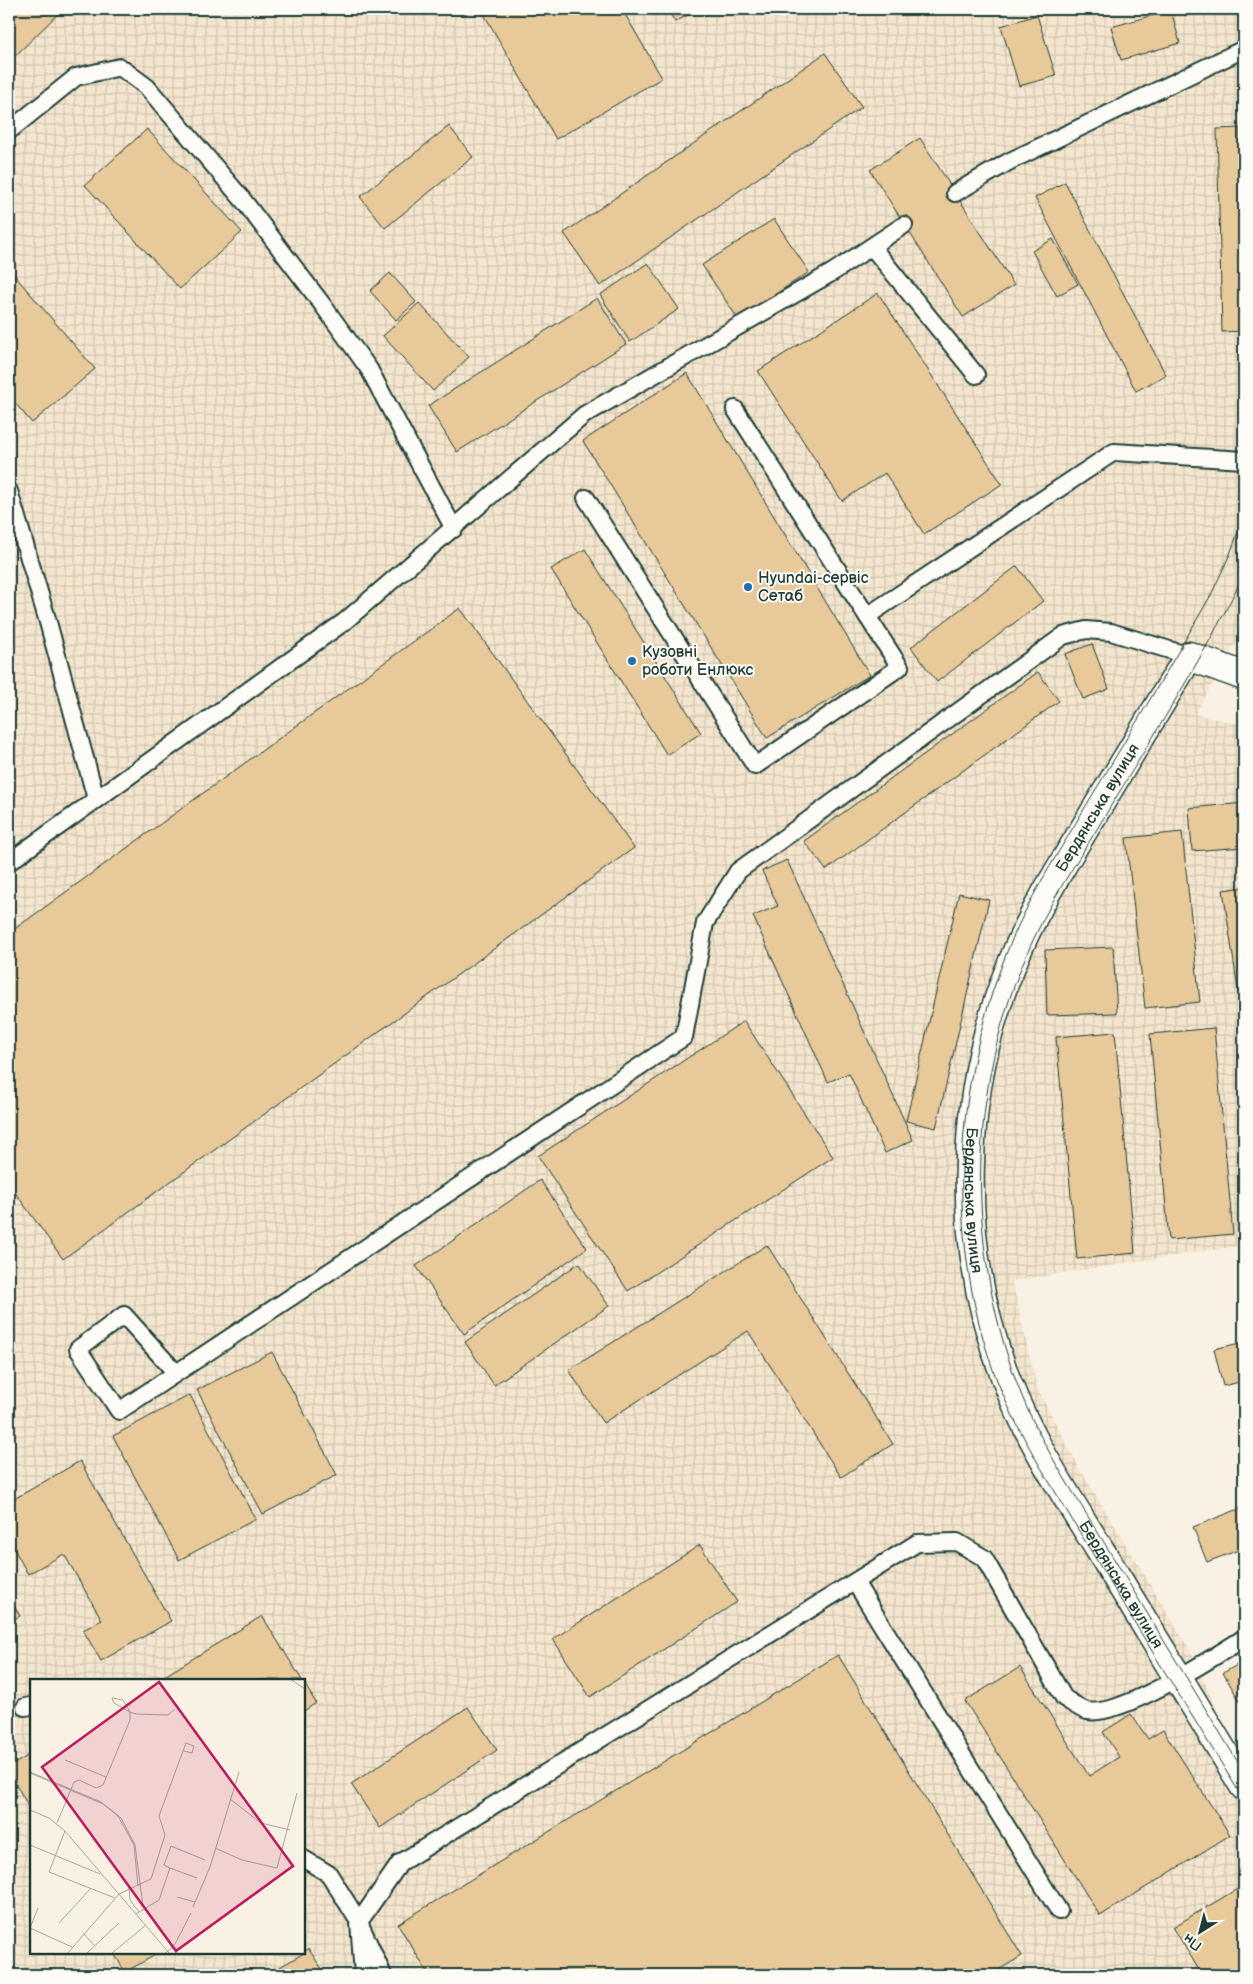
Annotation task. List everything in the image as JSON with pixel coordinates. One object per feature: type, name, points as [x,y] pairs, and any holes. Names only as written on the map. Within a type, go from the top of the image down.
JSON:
[{"type":"street","points":[[1189,656],[1244,676]]},
{"type":"street","name":"Бердянська вулиця","points":[[1189,656],[1072,850],[1029,925],[1012,962],[990,1030],[982,1068],[972,1137],[970,1175],[971,1228],[987,1323],[1006,1380],[1018,1408],[1045,1458],[1244,1786]]},
{"type":"lane","points":[[955,193],[1010,161],[1244,49]]},
{"type":"lane","points":[[9,131],[76,77],[120,67],[147,87],[243,200],[369,369],[454,529]]},
{"type":"lane","points":[[9,862],[344,622],[584,415],[833,272],[904,225]]},
{"type":"lane","points":[[872,247],[976,375]]},
{"type":"lane","points":[[586,498],[755,766],[900,667],[735,409]]},
{"type":"lane","points":[[868,616],[1114,452],[1244,460]]},
{"type":"lane","points":[[9,492],[48,622],[96,800]]},
{"type":"lane","points":[[176,1373],[124,1315],[78,1349],[120,1411],[684,1037],[705,923],[738,871],[1063,636],[1086,630],[1111,632],[1189,656]]},
{"type":"lane","points":[[363,1975],[359,1922],[400,1863],[917,1543],[957,1542],[984,1558],[1064,1698],[1086,1711],[1106,1711],[1178,1678],[1244,1638]]},
{"type":"lane","points":[[855,1582],[1059,1911]]},
{"type":"lane","points":[[305,1860],[329,1874],[359,1922],[384,1975]]},
{"type":"shaded area","points":[[9,9],[1244,9],[1244,629],[1195,714],[1244,725],[1244,1245],[1012,1281],[1037,1388],[1080,1469],[1193,1655],[1244,1775],[1244,1975],[9,1975]]},
{"type":"building","points":[[9,9],[63,9],[9,62]]},
{"type":"building","points":[[481,9],[622,9],[662,78],[556,139]]},
{"type":"building","points":[[667,9],[699,9],[675,22]]},
{"type":"building","points":[[1171,10],[1180,43],[1121,60],[1111,27]]},
{"type":"building","points":[[1037,15],[1056,76],[1019,86],[1001,26]]},
{"type":"building","points":[[825,53],[862,107],[600,286],[564,233]]},
{"type":"building","points":[[449,126],[473,157],[385,228],[360,197]]},
{"type":"building","points":[[1240,128],[1244,331],[1222,332],[1217,129]]},
{"type":"building","points":[[147,129],[242,232],[180,289],[85,185]]},
{"type":"building","points":[[920,138],[1014,285],[963,317],[870,170]]},
{"type":"building","points":[[1065,182],[1166,375],[1136,391],[1035,198]]},
{"type":"building","points":[[774,219],[809,272],[738,319],[702,265]]},
{"type":"building","points":[[1053,239],[1078,284],[1057,296],[1032,251]]},
{"type":"building","points":[[648,263],[679,309],[630,342],[600,295]]},
{"type":"building","points":[[9,269],[95,369],[32,423],[9,396]]},
{"type":"building","points":[[390,273],[416,302],[396,320],[370,291]]},
{"type":"building","points":[[878,293],[1002,484],[924,534],[885,473],[842,501],[758,371]]},
{"type":"building","points":[[597,298],[626,344],[457,452],[428,406]]},
{"type":"building","points":[[419,303],[469,357],[433,391],[383,336]]},
{"type":"building","points":[[687,373],[870,675],[767,738],[583,441]]},
{"type":"building","points":[[585,549],[701,733],[667,755],[551,569]]},
{"type":"building","points":[[1017,566],[1043,601],[937,682],[911,647]]},
{"type":"building","points":[[460,608],[634,848],[63,1259],[9,1184],[9,933]]},
{"type":"building","points":[[1092,644],[1109,689],[1083,699],[1065,654]]},
{"type":"building","points":[[1038,672],[1059,701],[826,870],[804,841]]},
{"type":"building","points":[[1244,803],[1244,847],[1192,851],[1189,808]]},
{"type":"building","points":[[1182,832],[1200,1002],[1145,1008],[1126,838]]},
{"type":"building","points":[[787,860],[913,1140],[885,1153],[849,1073],[828,1082],[753,916],[778,906],[762,871]]},
{"type":"building","points":[[1244,887],[1244,1002],[1240,1003],[1223,890]]},
{"type":"building","points":[[959,893],[989,900],[936,1128],[906,1121]]},
{"type":"building","points":[[1113,947],[1117,1013],[1047,1015],[1045,950]]},
{"type":"building","points":[[744,1021],[833,1157],[628,1291],[538,1156]]},
{"type":"building","points":[[1214,1028],[1233,1234],[1169,1240],[1150,1034]]},
{"type":"building","points":[[1115,1032],[1135,1253],[1077,1259],[1056,1037]]},
{"type":"building","points":[[540,1180],[587,1248],[464,1334],[416,1266]]},
{"type":"building","points":[[767,1245],[893,1444],[841,1477],[748,1331],[603,1423],[569,1370]]},
{"type":"building","points":[[579,1263],[609,1306],[494,1385],[465,1342]]},
{"type":"building","points":[[1244,1342],[1244,1381],[1223,1386],[1214,1349]]},
{"type":"building","points":[[272,1352],[337,1475],[263,1514],[197,1390]]},
{"type":"building","points":[[190,1395],[256,1519],[179,1560],[113,1436]]},
{"type":"building","points":[[80,1461],[171,1621],[101,1661],[83,1630],[102,1620],[64,1554],[28,1574],[9,1540],[9,1502]]},
{"type":"building","points":[[1244,1507],[1244,1548],[1207,1562],[1193,1527]]},
{"type":"building","points":[[700,1545],[737,1602],[590,1697],[553,1639]]},
{"type":"building","points":[[9,1597],[20,1616],[9,1622]]},
{"type":"building","points":[[262,1616],[301,1679],[160,1679]]},
{"type":"building","points":[[838,1655],[1022,1956],[990,1975],[429,1975],[398,1924]]},
{"type":"building","points":[[1244,1661],[1244,1708],[1223,1673]]},
{"type":"building","points":[[1020,1667],[1089,1776],[1119,1757],[1103,1732],[1131,1714],[1148,1739],[1163,1730],[1230,1835],[1100,1916],[965,1701]]},
{"type":"building","points":[[305,1685],[316,1703],[305,1710]]},
{"type":"building","points":[[468,1707],[497,1750],[380,1828],[351,1784]]},
{"type":"building","points":[[30,1755],[30,1809],[9,1772],[9,1767]]},
{"type":"building","points":[[1244,1885],[1244,1975],[1202,1975],[1173,1927]]},
{"type":"building","points":[[308,1948],[326,1975],[266,1975],[305,1954]]},
{"type":"building","points":[[115,1954],[157,1954],[125,1972]]},
{"type":"tram line","points":[[1244,516],[1230,554],[1211,595],[1050,866],[1018,926],[997,977],[981,1030],[970,1085],[963,1139],[962,1195],[966,1250],[975,1304],[989,1358],[1007,1403],[1029,1447],[1054,1489],[1244,1800]]},
{"type":"tram line","points":[[1244,574],[1210,640],[1172,706],[1064,882],[1037,932],[1014,986],[997,1042],[986,1099],[981,1157],[982,1215],[988,1273],[1000,1330],[1026,1407],[1058,1467],[1244,1772]]},
{"type":"place","name":"Hyundai-сервіс Сетаб","points":[[748,587]]},
{"type":"place","name":"Кузовні роботи Енлюкс","points":[[632,661]]}]
